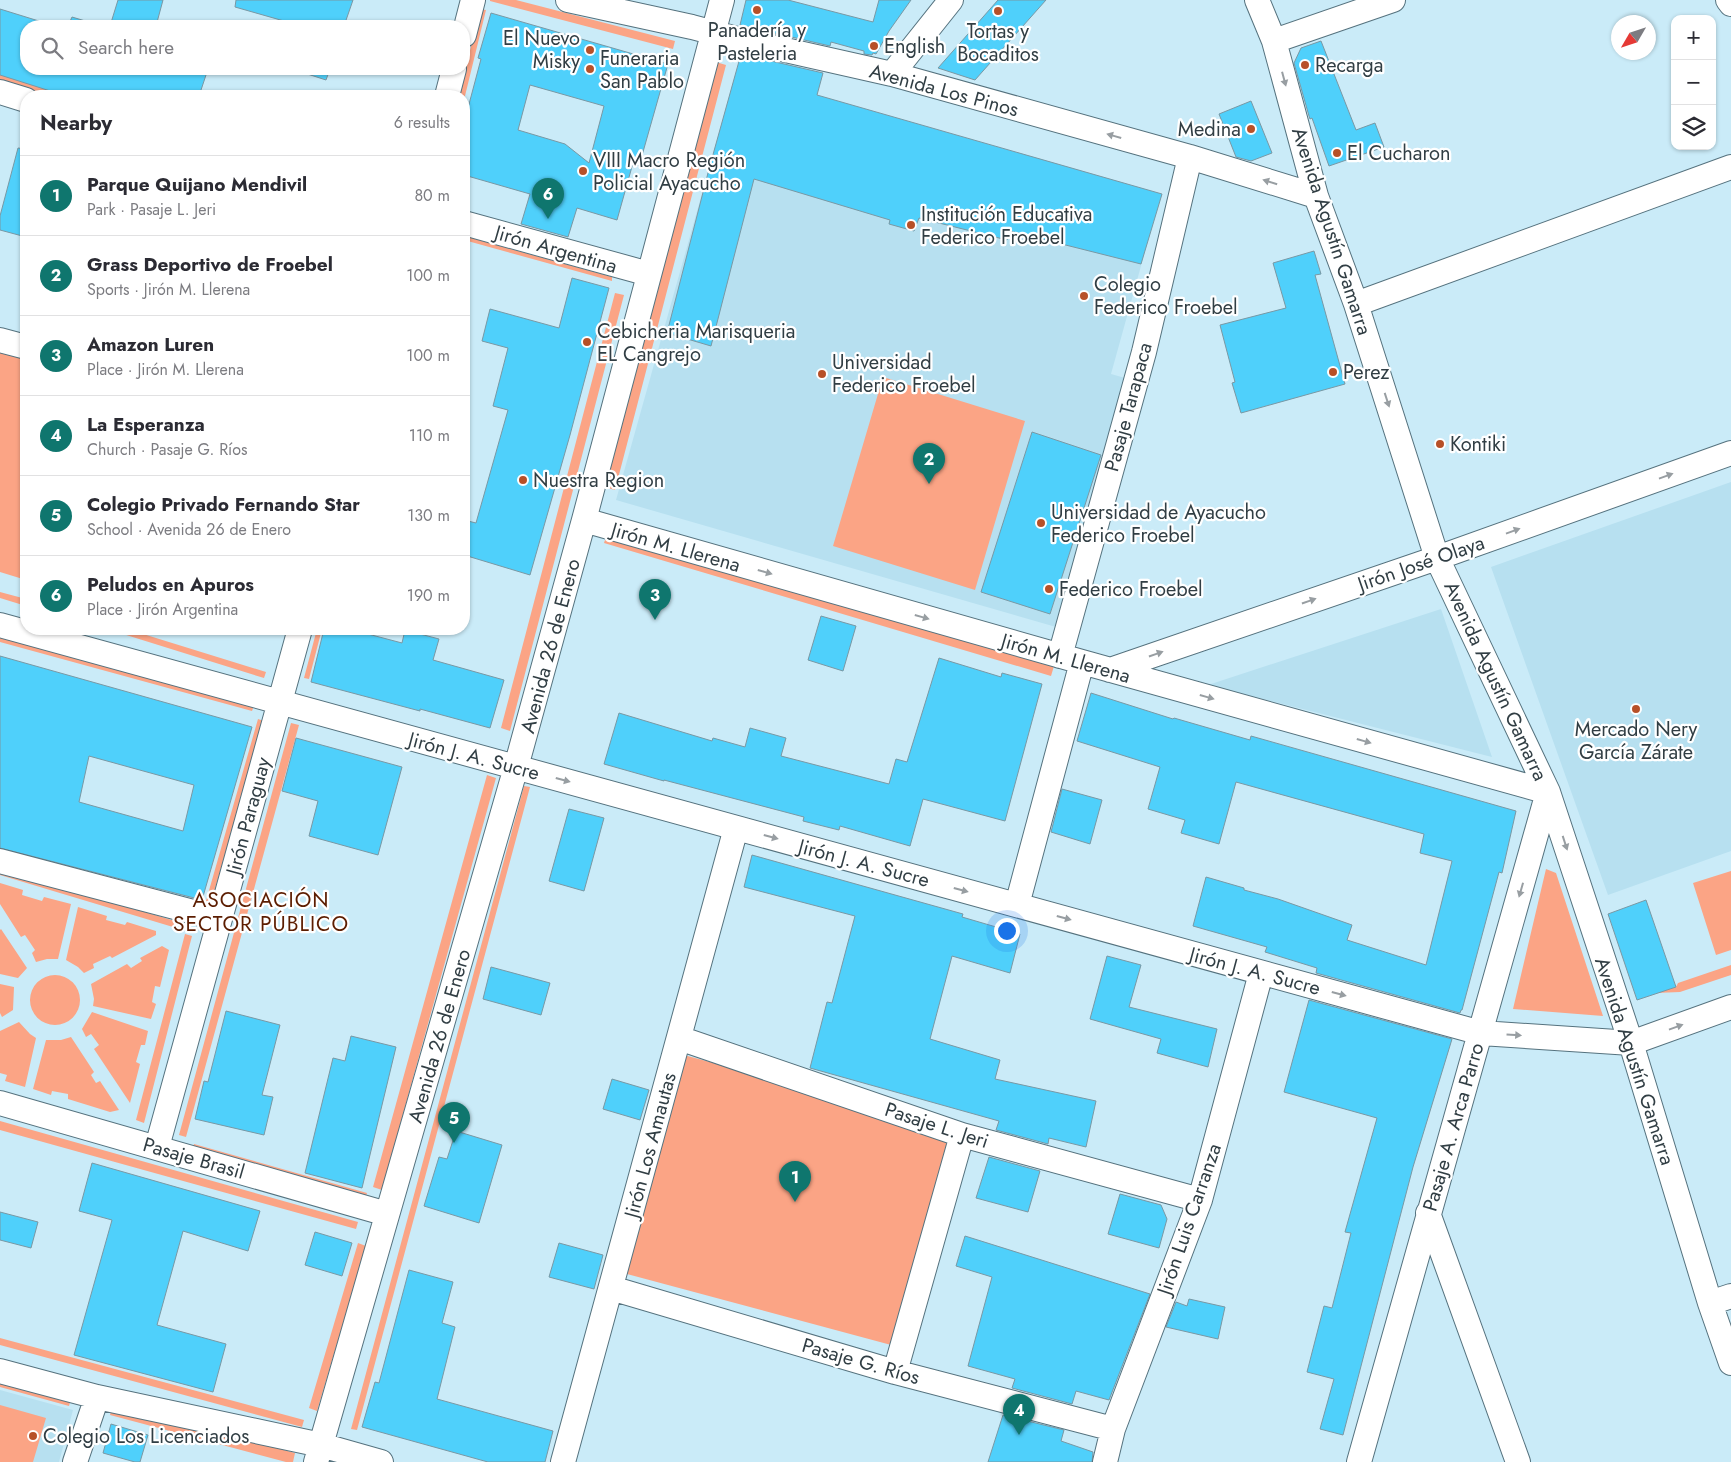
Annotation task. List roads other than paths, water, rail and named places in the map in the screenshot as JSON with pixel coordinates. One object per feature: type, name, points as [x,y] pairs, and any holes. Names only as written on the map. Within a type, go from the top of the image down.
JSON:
[{"type":"street","points":[[468,20],[473,0]]},
{"type":"street","name":"Avenida Los Pinos","points":[[568,0],[892,74],[1190,157],[1316,196]]},
{"type":"street","name":"Avenida 26 de Enero","points":[[319,1454],[516,767],[584,520],[722,0]]},
{"type":"street","points":[[892,74],[951,0]]},
{"type":"street","name":"Avenida Agustín Gamarra","points":[[1257,0],[1274,41],[1316,196],[1356,304],[1437,558],[1548,792],[1631,1043],[1720,1299],[1731,1363]]},
{"type":"street","points":[[1274,41],[1393,0]]},
{"type":"street","points":[[1728,0],[1731,4]]},
{"type":"street","points":[[448,90],[452,75]]},
{"type":"street","points":[[0,92],[20,98]]},
{"type":"street","name":"Pasaje Tarapaca","points":[[1060,656],[1144,352],[1190,157]]},
{"type":"street","points":[[1356,304],[1731,167]]},
{"type":"street","name":"Jirón Argentina","points":[[470,225],[649,274]]},
{"type":"street","points":[[0,340],[20,345]]},
{"type":"street","name":"Jirón José Olaya","points":[[1110,670],[1437,558],[1731,453]]},
{"type":"street","name":"Jirón M. Llerena","points":[[584,520],[1060,656],[1548,792]]},
{"type":"street","name":"Jirón J. A. Sucre","points":[[0,625],[20,628]]},
{"type":"street","name":"Jirón Paraguay","points":[[157,1147],[298,635]]},
{"type":"street","name":"Jirón J. A. Sucre","points":[[68,636],[280,702],[1481,1033],[1631,1043],[1731,1007]]},
{"type":"street","points":[[1017,906],[1082,662]]},
{"type":"street","name":"Pasaje A. Arca Parro","points":[[1359,1462],[1548,792]]},
{"type":"street","name":"Jirón Los Amautas","points":[[563,1462],[736,828]]},
{"type":"street","points":[[0,861],[220,919]]},
{"type":"street","name":"Jirón Luis Carranza","points":[[1104,1462],[1113,1429],[1200,1200],[1261,973]]},
{"type":"street","name":"Pasaje L. Jeri","points":[[679,1038],[962,1135],[1200,1200]]},
{"type":"street","name":"Pasaje Brasil","points":[[0,1103],[387,1214]]},
{"type":"street","points":[[895,1372],[962,1135]]},
{"type":"street","points":[[1428,1213],[1518,1462]]},
{"type":"street","name":"Pasaje G. Ríos","points":[[611,1288],[895,1372],[1113,1429]]},
{"type":"street","points":[[0,1371],[319,1454],[381,1462]]},
{"type":"street","points":[[75,1462],[97,1396]]},
{"type":"place","name":"Panadería y Pasteleria","points":[[757,10]]},
{"type":"place","name":"Tortas y Bocaditos","points":[[998,11]]},
{"type":"place","name":"English","points":[[874,46]]},
{"type":"place","name":"El Nuevo Misky","points":[[590,50]]},
{"type":"place","name":"Recarga","points":[[1305,65]]},
{"type":"place","name":"Funeraria San Pablo","points":[[590,69]]},
{"type":"place","name":"Medina","points":[[1251,129]]},
{"type":"place","name":"El Cucharon","points":[[1337,153]]},
{"type":"place","name":"VIII Macro Región Policial Ayacucho","points":[[583,171]]},
{"type":"place","name":"Peludos en Apuros","points":[[548,219]]},
{"type":"place","name":"Institución Educativa Federico Froebel","points":[[911,225]]},
{"type":"place","name":"Colegio Federico Froebel","points":[[1084,296]]},
{"type":"place","name":"Cebicheria Marisqueria EL Cangrejo","points":[[587,342]]},
{"type":"place","name":"Perez","points":[[1333,372]]},
{"type":"place","name":"Universidad Federico Froebel","points":[[822,374]]},
{"type":"place","name":"Kontiki","points":[[1440,444]]},
{"type":"place","name":"Nuestra Region","points":[[523,480]]},
{"type":"place","name":"Grass Deportivo de Froebel","points":[[929,484]]},
{"type":"place","name":"Universidad de Ayacucho Federico Froebel","points":[[1041,523]]},
{"type":"place","name":"Federico Froebel","points":[[1049,589]]},
{"type":"place","name":"Amazon Luren","points":[[655,620]]},
{"type":"place","name":"Mercado Nery García Zárate","points":[[1636,709]]},
{"type":"place","name":"Colegio Privado Fernando Star","points":[[454,1143]]},
{"type":"place","name":"Parque Quijano Mendivil","points":[[795,1202]]},
{"type":"place","name":"La Esperanza","points":[[1019,1435]]},
{"type":"place","name":"Colegio Los Licenciados","points":[[33,1436]]},
{"type":"district","name":"ASOCIACIÓN SECTOR PÚBLICO","points":[[261,912]]}]
